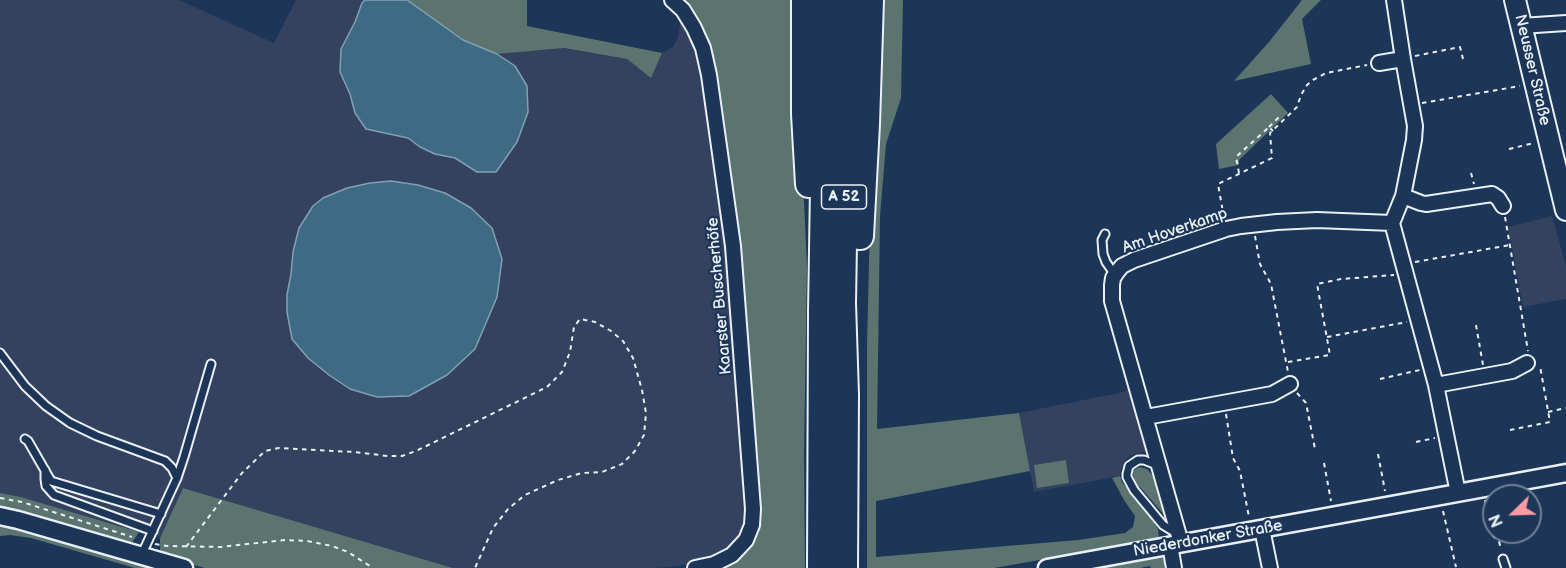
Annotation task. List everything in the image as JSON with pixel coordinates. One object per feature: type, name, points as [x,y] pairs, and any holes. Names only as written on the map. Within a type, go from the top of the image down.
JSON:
[{"type":"highway","points":[[805,0],[805,114],[812,230],[822,312]]},
{"type":"highway","name":"A 52","points":[[821,568],[827,0]]},
{"type":"highway","name":"A 52","points":[[844,568],[845,395],[842,303],[847,0]]},
{"type":"highway","points":[[845,395],[856,301],[870,0]]},
{"type":"main road","name":"Neusser Straße","points":[[1515,0],[1566,209]]},
{"type":"street","name":"Kaarster Buscherhöfe","points":[[672,0],[683,10],[694,28],[703,48],[709,75],[734,246],[753,509],[752,525],[746,540],[732,555],[714,564],[695,568]]},
{"type":"street","points":[[1394,0],[1415,126],[1403,196],[1392,223],[1436,385],[1458,493]]},
{"type":"street","points":[[1521,26],[1566,23]]},
{"type":"street","points":[[1379,63],[1403,59]]},
{"type":"street","points":[[1403,196],[1426,204],[1492,194],[1503,206]]},
{"type":"street","name":"Am Hoverkamp","points":[[1174,568],[1177,541],[1146,417],[1112,302],[1112,285],[1115,275],[1122,266],[1134,260],[1226,230],[1252,224],[1317,220],[1392,223]]},
{"type":"street","points":[[1436,385],[1512,371],[1527,363]]},
{"type":"street","points":[[1146,417],[1272,394],[1290,384]]},
{"type":"street","name":"Niederdonker Straße","points":[[1508,484],[1566,473]]},
{"type":"street","name":"Niederdonker Straße","points":[[1047,568],[1177,541],[1257,530],[1482,489]]},
{"type":"street","points":[[0,516],[145,549],[184,568]]},
{"type":"street","points":[[1257,530],[1270,568]]},
{"type":"lane","points":[[1105,234],[1102,240],[1103,254],[1115,275]]},
{"type":"lane","points":[[0,353],[25,386],[46,406],[70,423],[97,436],[165,461],[177,478]]},
{"type":"lane","points":[[145,549],[177,478],[211,364]]},
{"type":"lane","points":[[25,439],[51,481],[161,514]]},
{"type":"lane","points":[[1159,466],[1138,460],[1129,466],[1127,477],[1134,490],[1163,525],[1171,531],[1177,541]]},
{"type":"lane","points":[[45,470],[46,486],[54,495],[153,531]]},
{"type":"lane","points":[[1503,559],[1506,568]]},
{"type":"path","points":[[1403,59],[1460,47],[1463,59]]},
{"type":"path","points":[[1226,230],[1218,184],[1272,158],[1270,133],[1297,107],[1305,88],[1317,77],[1329,72],[1379,63]]},
{"type":"path","points":[[1411,105],[1513,87]]},
{"type":"path","points":[[1239,173],[1236,157],[1279,117]]},
{"type":"path","points":[[1269,127],[1273,131]]},
{"type":"path","name":"Neusser Straße","points":[[1509,149],[1548,140]]},
{"type":"path","points":[[1503,206],[1528,347],[1527,363],[1539,360],[1550,422],[1510,430]]},
{"type":"path","name":"Am Hoverkamp","points":[[1252,224],[1260,264],[1271,284],[1290,384],[1306,403],[1315,449]]},
{"type":"path","points":[[1286,362],[1330,355],[1317,284],[1405,269],[1510,245]]},
{"type":"path","points":[[1258,256],[1264,255]]},
{"type":"path","points":[[186,547],[242,473],[265,451],[279,448],[402,456],[416,451],[547,387],[562,372],[570,352],[574,327],[580,319],[595,322],[623,341],[633,358],[646,413],[644,435],[635,451],[622,464],[602,472],[582,473],[558,480],[525,495],[508,509],[493,528],[475,568]]},
{"type":"path","points":[[1327,337],[1418,320]]},
{"type":"path","points":[[1476,325],[1485,376]]},
{"type":"path","points":[[1380,379],[1431,368]]},
{"type":"path","points":[[1224,403],[1233,458],[1240,471],[1257,530]]},
{"type":"path","points":[[1548,411],[1566,408]]},
{"type":"path","points":[[1416,442],[1446,436]]},
{"type":"path","points":[[1378,454],[1388,506]]},
{"type":"path","points":[[1324,463],[1334,516]]},
{"type":"path","points":[[1440,496],[1456,567]]},
{"type":"path","points":[[0,498],[22,502],[145,549],[166,546],[220,547],[285,540],[307,541],[348,552],[373,568]]},
{"type":"path","points":[[1500,544],[1503,559]]},
{"type":"shaded area","points":[[0,0],[179,0],[274,43],[296,0],[407,0],[497,54],[563,48],[627,59],[651,78],[662,53],[673,47],[678,37],[681,16],[696,45],[704,78],[728,245],[746,496],[746,517],[739,536],[727,549],[709,559],[678,566],[453,568],[183,488],[160,538],[21,497],[0,493]]},
{"type":"shaded area","points":[[365,0],[407,0],[463,40],[497,54],[515,66],[527,86],[528,112],[517,142],[496,172],[477,172],[455,158],[435,154],[408,138],[366,129],[355,113],[350,94],[340,72],[341,49]]},
{"type":"shaded area","points":[[391,181],[418,185],[445,193],[471,208],[492,228],[502,259],[497,297],[475,349],[447,375],[409,396],[377,397],[350,389],[308,358],[292,339],[287,312],[287,295],[299,228],[313,206],[323,198],[347,188]]},
{"type":"shaded area","points":[[1552,216],[1566,266],[1566,299],[1523,307],[1508,227]]},
{"type":"shaded area","points":[[1129,388],[1148,451],[1129,456],[1122,465],[1120,476],[1034,492],[1019,413],[1124,392]]},
{"type":"green space","points":[[407,0],[527,0],[527,26],[662,53],[651,78],[627,59],[564,48],[497,54],[463,40]]},
{"type":"green space","points":[[684,0],[795,0],[807,267],[805,568],[721,568],[735,562],[749,550],[760,523],[739,246],[705,31]]},
{"type":"green space","points":[[878,0],[903,0],[901,98],[886,144],[880,216],[877,429],[1019,413],[1030,471],[876,501],[876,557],[1078,540],[1125,533],[1133,527],[1135,516],[1112,478],[1120,476],[1122,482],[1158,529],[1159,539],[994,568],[867,568],[867,345]]},
{"type":"green space","points":[[1302,0],[1321,0],[1302,19],[1311,64],[1234,81],[1269,42]]},
{"type":"green space","points":[[1271,94],[1288,113],[1239,160],[1239,165],[1219,169],[1216,144]]},
{"type":"green space","points":[[1066,460],[1069,483],[1037,488],[1034,465]]},
{"type":"green space","points":[[1139,467],[1147,469],[1157,481],[1165,516],[1140,487],[1138,489],[1135,485],[1133,474],[1134,470]]},
{"type":"green space","points":[[183,488],[453,568],[205,568],[165,557],[160,550],[160,538]]},
{"type":"green space","points":[[0,493],[21,497],[139,532],[132,543],[116,542],[0,508]]},
{"type":"green space","points":[[0,525],[22,527],[165,568],[135,568],[31,538],[0,536]]},
{"type":"green space","points":[[1158,554],[1168,562],[1164,568],[1151,568],[1150,566],[1088,568]]}]
